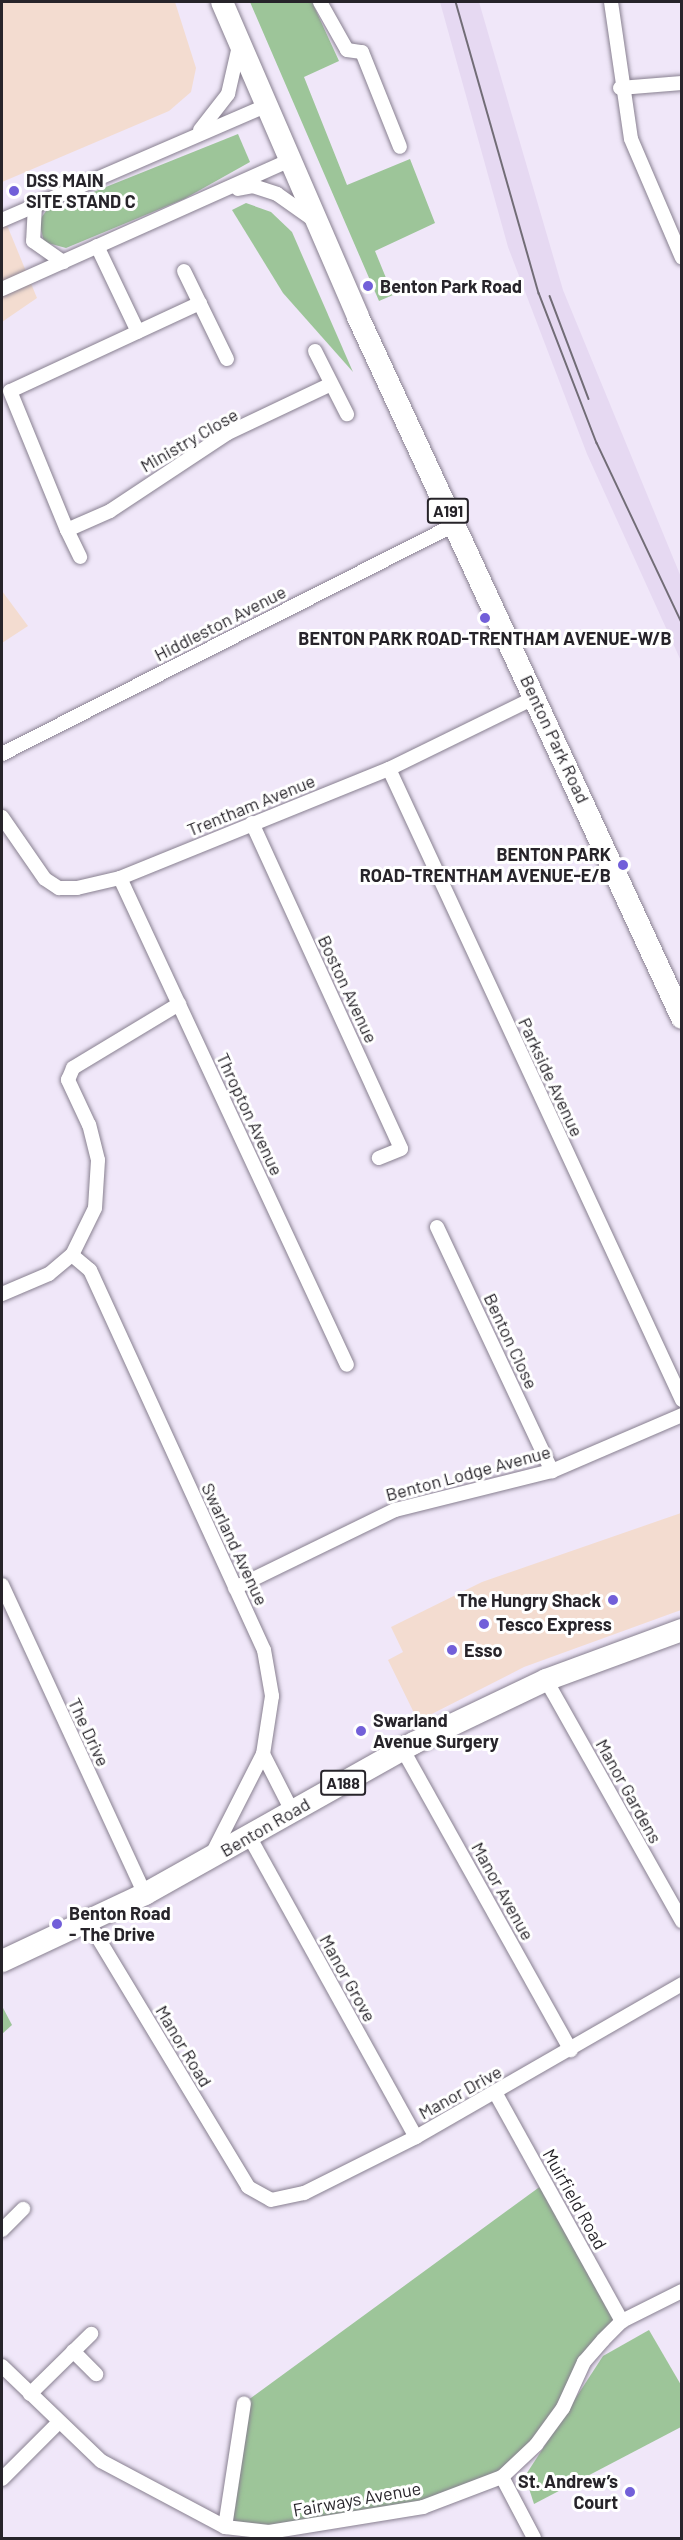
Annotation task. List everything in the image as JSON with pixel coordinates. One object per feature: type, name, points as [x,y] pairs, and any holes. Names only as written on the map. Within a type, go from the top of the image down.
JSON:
[{"type":"main road","name":"Benton Park Road","points":[[222,2],[316,225],[536,697],[681,1018]]},
{"type":"main road","name":"Benton Road","points":[[6,1963],[145,1894],[403,1750],[546,1680],[681,1630]]},
{"type":"street","points":[[320,2],[347,50],[362,52],[400,147]]},
{"type":"street","points":[[611,2],[620,88],[631,139],[681,258]]},
{"type":"street","points":[[194,136],[228,94],[239,44]]},
{"type":"street","points":[[620,88],[681,83]]},
{"type":"street","points":[[2,220],[266,106]]},
{"type":"street","points":[[2,289],[288,161]]},
{"type":"street","points":[[220,191],[253,186],[277,194],[302,208],[316,225]]},
{"type":"street","points":[[35,205],[33,241],[63,262]]},
{"type":"street","points":[[97,246],[138,332]]},
{"type":"street","points":[[184,271],[227,359]]},
{"type":"street","points":[[80,557],[48,495],[10,391],[200,303]]},
{"type":"street","points":[[315,351],[347,414]]},
{"type":"street","name":"Ministry Close","points":[[67,530],[110,511],[228,433],[332,384]]},
{"type":"street","name":"Hiddleston Avenue","points":[[2,754],[454,525]]},
{"type":"street","name":"Trentham Avenue","points":[[2,817],[45,879],[59,888],[120,878],[389,769],[536,697]]},
{"type":"street","name":"Parkside Avenue","points":[[389,769],[681,1400]]},
{"type":"street","name":"Boston Avenue","points":[[252,823],[401,1149],[379,1158]]},
{"type":"street","name":"Thropton Avenue","points":[[120,878],[347,1365]]},
{"type":"street","points":[[2,1294],[49,1274],[72,1255],[99,1186],[89,1125],[68,1080],[73,1068],[178,1004]]},
{"type":"street","name":"Benton Close","points":[[437,1227],[552,1471]]},
{"type":"street","name":"Swarland Avenue","points":[[72,1255],[90,1270],[264,1650],[272,1696],[263,1755],[209,1858]]},
{"type":"street","name":"Benton Lodge Avenue","points":[[235,1588],[395,1510],[552,1471],[681,1415]]},
{"type":"street","name":"The Drive","points":[[2,1585],[145,1894]]},
{"type":"street","name":"Manor Gardens","points":[[546,1680],[681,1921]]},
{"type":"street","name":"Manor Avenue","points":[[403,1750],[571,2050]]},
{"type":"street","points":[[263,1755],[292,1811]]},
{"type":"street","name":"Manor Grove","points":[[249,1836],[416,2137]]},
{"type":"street","name":"Manor Road","points":[[89,1923],[248,2187]]},
{"type":"street","name":"Manor Drive","points":[[248,2187],[271,2200],[288,2199],[416,2137],[496,2094],[681,1984]]},
{"type":"street","name":"Muirfield Road","points":[[496,2094],[622,2321]]},
{"type":"street","points":[[2,2230],[23,2209]]},
{"type":"street","name":"Fairways Avenue","points":[[2,2366],[101,2461],[225,2527],[268,2532],[357,2520],[423,2507],[502,2477],[536,2445],[563,2408],[584,2362],[622,2321],[681,2291]]},
{"type":"street","points":[[30,2394],[91,2334]]},
{"type":"street","points":[[73,2351],[96,2374]]},
{"type":"street","points":[[225,2527],[244,2403]]},
{"type":"street","points":[[2,2479],[58,2422]]},
{"type":"street","points":[[502,2477],[534,2538]]},
{"type":"shaded area","points":[[2,2],[175,2],[196,68],[191,92],[169,111],[2,182]]},
{"type":"shaded area","points":[[440,2],[479,2],[563,290],[681,577],[681,661],[587,454],[508,247]]},
{"type":"shaded area","points":[[2,213],[37,298],[2,322]]},
{"type":"shaded area","points":[[2,591],[28,626],[2,643]]},
{"type":"shaded area","points":[[681,1513],[681,1610],[524,1667],[418,1721],[388,1660],[403,1652],[391,1627],[482,1582]]},
{"type":"green space","points":[[250,2],[312,2],[339,61],[304,77],[347,185],[410,159],[435,223],[375,251],[393,295],[379,301]]},
{"type":"green space","points":[[238,134],[250,162],[184,199],[66,248],[44,242],[39,221],[46,211]]},
{"type":"green space","points":[[246,203],[271,212],[292,232],[353,372],[283,293],[232,210]]},
{"type":"green space","points":[[2,2006],[12,2025],[2,2034]]},
{"type":"green space","points":[[545,2183],[622,2321],[603,2340],[563,2408],[502,2477],[466,2493],[269,2532],[225,2527],[244,2403]]},
{"type":"green space","points":[[649,2330],[681,2385],[681,2427],[534,2504],[525,2476],[603,2356]]},
{"type":"tram line","points":[[456,2],[539,293],[597,443],[682,623]]},
{"type":"tram line","points":[[550,296],[589,399]]},
{"type":"place","name":"DSS MAIN SITE STAND C","points":[[14,191]]},
{"type":"place","name":"Benton Park Road","points":[[368,286]]},
{"type":"place","name":"BENTON PARK ROAD-TRENTHAM AVENUE-W/B","points":[[485,618]]},
{"type":"place","name":"BENTON PARK ROAD-TRENTHAM AVENUE-E/B","points":[[623,865]]},
{"type":"place","name":"The Hungry Shack","points":[[613,1600]]},
{"type":"place","name":"Tesco Express","points":[[484,1624]]},
{"type":"place","name":"Esso","points":[[452,1650]]},
{"type":"place","name":"Swarland Avenue Surgery","points":[[361,1731]]},
{"type":"place","name":"Benton Road - The Drive","points":[[57,1924]]},
{"type":"place","name":"St. Andrew’s Court","points":[[630,2492]]}]
